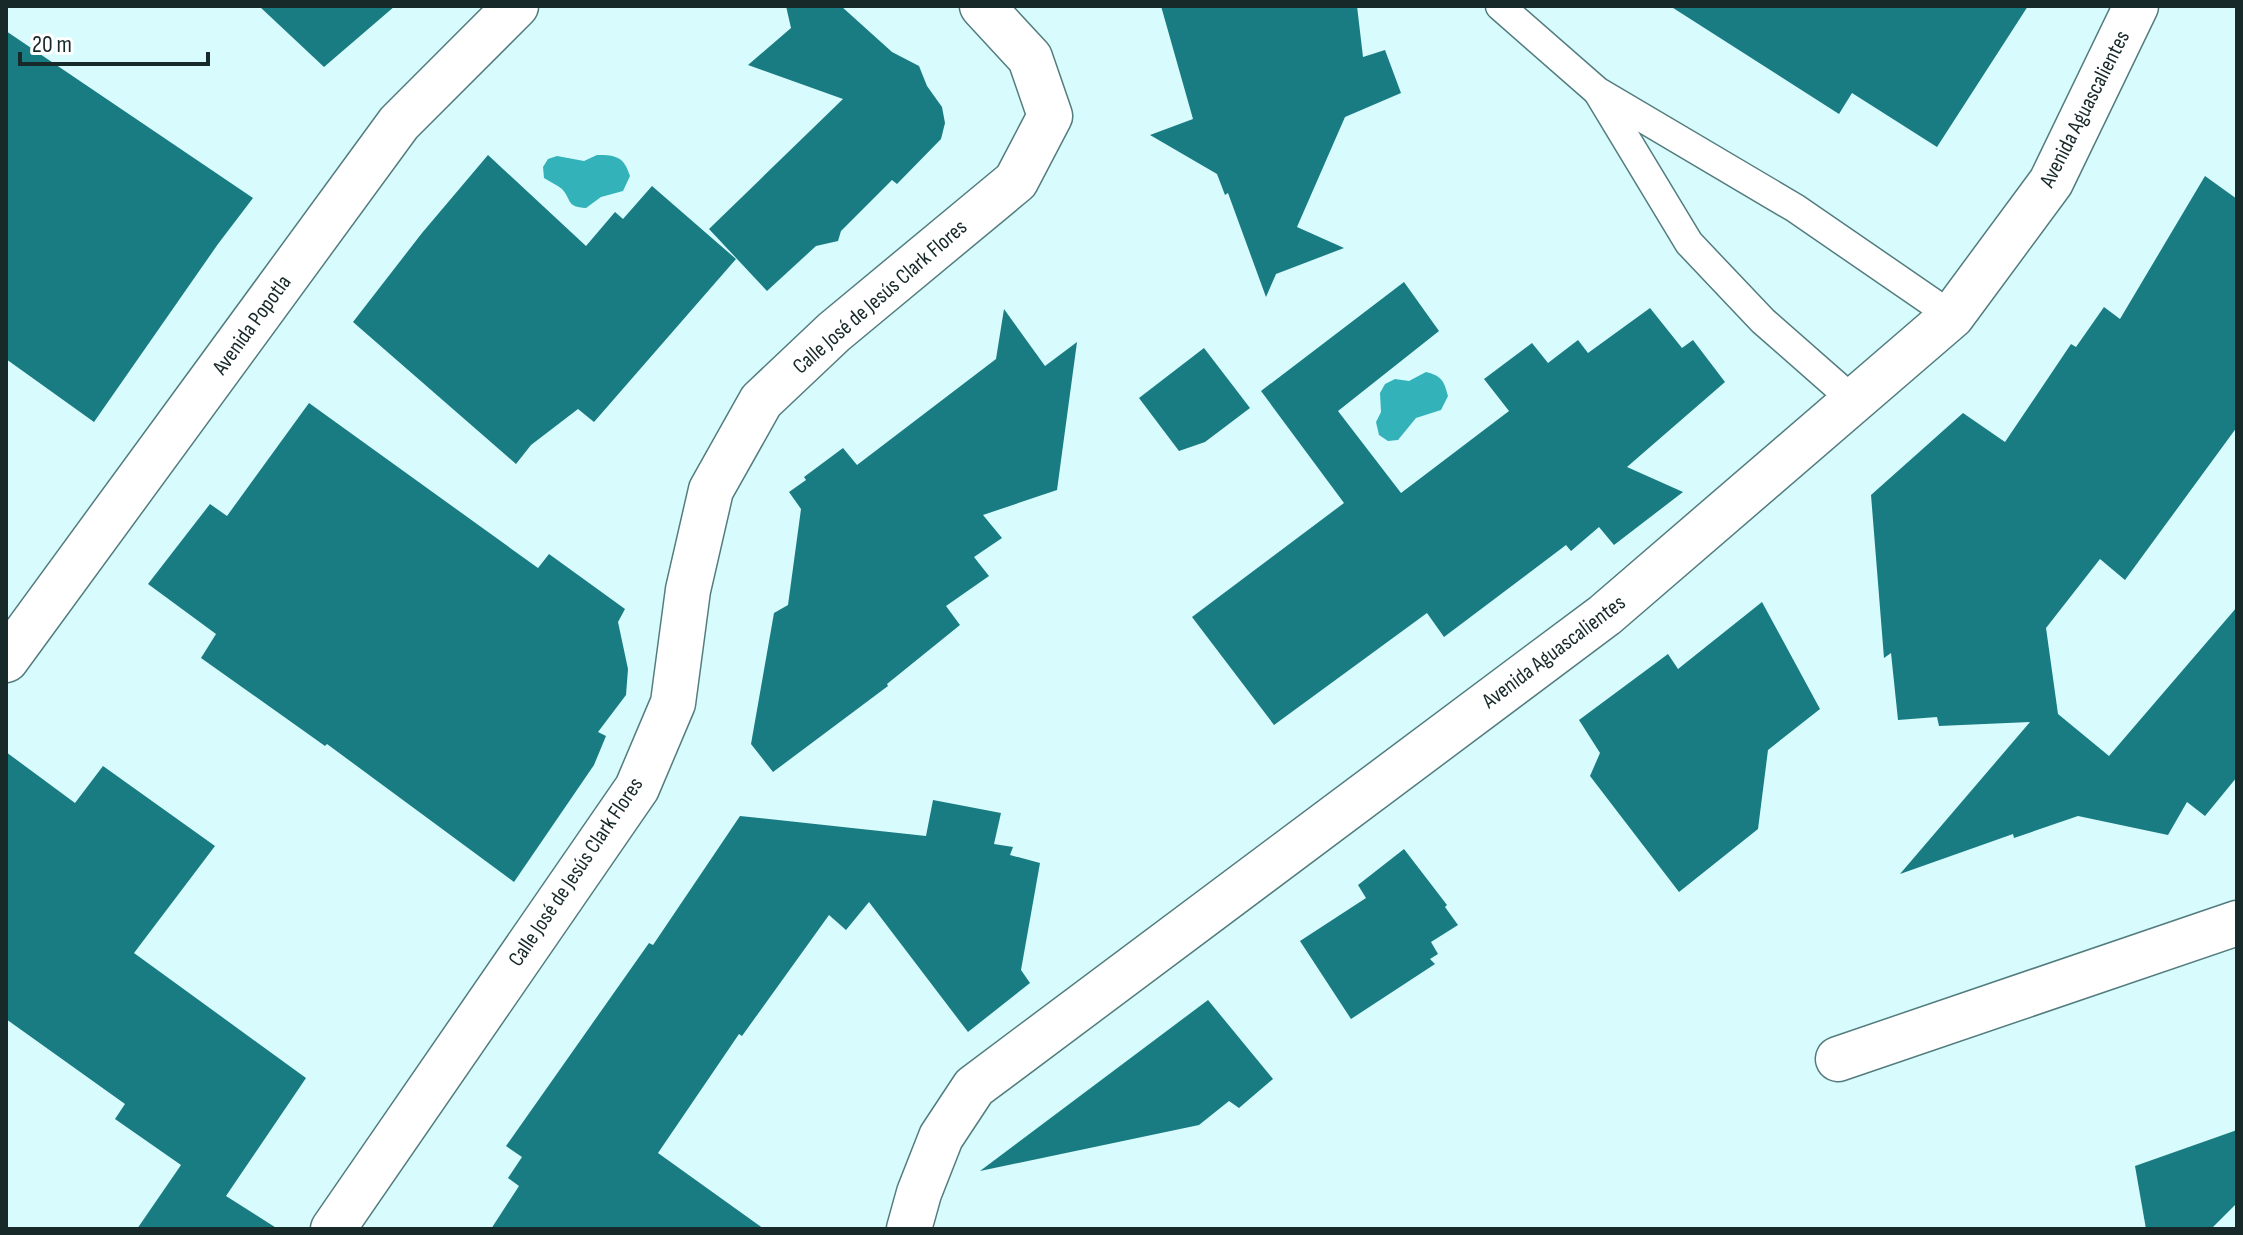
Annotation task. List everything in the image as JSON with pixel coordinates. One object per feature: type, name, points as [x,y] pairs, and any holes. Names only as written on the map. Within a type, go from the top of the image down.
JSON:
[{"type":"street","name":"Avenida Popotla","points":[[6,660],[399,123],[516,6]]},
{"type":"street","name":"Calle José de Jesús Clark Flores","points":[[333,1229],[637,788],[673,703],[688,590],[711,490],[761,401],[834,332],[1016,181],[1050,116],[1030,58],[982,6]]},
{"type":"street","name":"Avenida Aguascalientes","points":[[909,1229],[941,1137],[974,1087],[1605,615],[1952,316],[2051,182],[2136,6]]},
{"type":"street","points":[[1838,1059],[2237,923]]},
{"type":"lane","points":[[1500,6],[1597,91],[1795,208],[1952,316]]},
{"type":"lane","points":[[1597,91],[1689,243],[1763,321],[1854,401]]},
{"type":"water","points":[[597,155],[615,157],[625,165],[630,176],[623,191],[601,197],[586,208],[572,204],[562,189],[544,178],[543,167],[548,159],[557,156],[584,161]]},
{"type":"water","points":[[1426,372],[1439,377],[1445,386],[1448,396],[1441,410],[1416,418],[1398,440],[1388,441],[1379,435],[1376,422],[1381,412],[1380,393],[1385,384],[1395,379],[1409,381]]},
{"type":"building","points":[[259,6],[395,6],[324,67]]},
{"type":"building","points":[[786,6],[841,6],[892,52],[919,66],[927,86],[942,107],[945,123],[941,139],[897,184],[892,180],[841,231],[838,241],[816,246],[767,291],[709,229],[843,99],[748,65],[791,28]]},
{"type":"building","points":[[1161,6],[1357,6],[1363,57],[1385,50],[1401,93],[1345,117],[1297,227],[1344,248],[1276,274],[1266,297],[1228,193],[1225,195],[1217,174],[1150,135],[1193,119]]},
{"type":"building","points":[[1670,6],[2028,6],[1937,147],[1852,93],[1839,114]]},
{"type":"building","points":[[6,31],[253,198],[94,422],[6,359]]},
{"type":"building","points":[[488,155],[586,246],[615,212],[623,219],[652,186],[736,259],[594,422],[578,409],[531,445],[516,464],[353,322]]},
{"type":"building","points":[[2205,176],[2237,199],[2237,427],[2125,580],[2100,559],[2046,628],[2058,714],[2109,756],[2237,607],[2237,777],[2205,816],[2187,802],[2168,835],[2078,816],[2014,838],[2013,834],[1900,874],[2030,722],[1939,726],[1937,717],[1898,720],[1891,653],[1884,658],[1871,495],[1963,413],[2005,442],[2071,344],[2076,347],[2104,307],[2120,319]]},
{"type":"building","points":[[1404,282],[1439,331],[1338,411],[1401,493],[1509,411],[1484,379],[1532,343],[1548,363],[1578,340],[1588,353],[1650,308],[1682,348],[1693,340],[1725,382],[1627,467],[1683,492],[1614,545],[1599,527],[1571,551],[1566,545],[1444,637],[1427,613],[1274,725],[1192,617],[1344,503],[1261,391]]},
{"type":"building","points":[[1004,309],[1045,366],[1077,342],[1057,490],[983,515],[1002,538],[974,557],[989,576],[946,606],[960,625],[888,686],[773,772],[751,744],[774,613],[788,605],[801,509],[789,492],[843,448],[857,465],[996,359]]},
{"type":"building","points":[[1204,348],[1250,408],[1205,442],[1179,451],[1139,398]]},
{"type":"building","points":[[309,403],[538,568],[549,554],[625,609],[618,622],[628,669],[626,695],[598,732],[606,736],[594,765],[514,882],[327,744],[325,746],[201,658],[216,634],[148,584],[210,504],[227,516]]},
{"type":"building","points":[[1762,602],[1820,709],[1768,750],[1758,829],[1679,892],[1590,776],[1600,753],[1579,720],[1668,654],[1678,669]]},
{"type":"building","points":[[6,752],[75,803],[103,766],[215,846],[134,953],[306,1078],[226,1196],[278,1229],[137,1229],[181,1165],[115,1119],[125,1104],[6,1019]]},
{"type":"building","points":[[933,800],[1001,813],[994,844],[1013,847],[1010,855],[1040,863],[1021,970],[1030,983],[968,1032],[869,902],[846,930],[829,915],[742,1036],[739,1034],[658,1153],[764,1229],[491,1229],[519,1186],[508,1178],[522,1157],[506,1146],[649,943],[653,945],[740,816],[926,836]]},
{"type":"building","points":[[1404,849],[1447,905],[1445,907],[1458,925],[1431,942],[1438,954],[1430,959],[1435,964],[1351,1019],[1300,941],[1366,898],[1358,885]]},
{"type":"building","points":[[1208,1000],[1273,1079],[1239,1108],[1229,1101],[1199,1125],[980,1171]]},
{"type":"building","points":[[2237,1130],[2237,1203],[2211,1229],[2146,1229],[2135,1166]]}]
